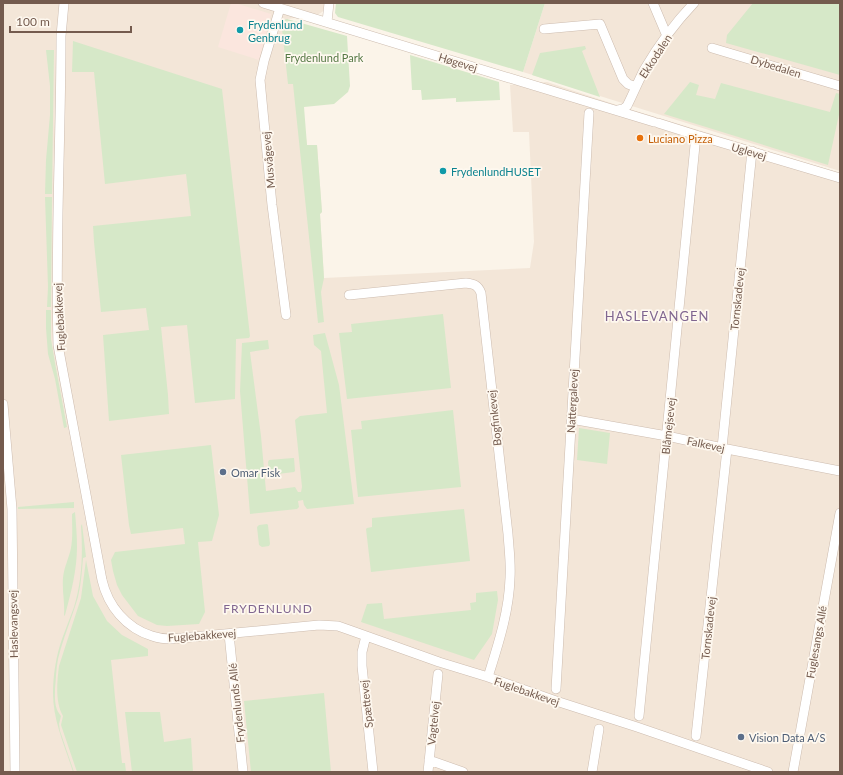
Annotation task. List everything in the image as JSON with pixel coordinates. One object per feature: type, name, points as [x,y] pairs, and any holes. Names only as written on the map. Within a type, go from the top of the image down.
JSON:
[{"type":"street","name":"Fuglebakkevej","points":[[64,3],[61,36],[57,238],[58,345],[104,587],[110,602],[122,617],[131,625],[154,637],[171,639],[319,625],[338,626],[439,662],[488,677],[556,702],[768,772]]},
{"type":"street","name":"Høgevej","points":[[263,3],[656,122]]},
{"type":"street","points":[[327,22],[329,3]]},
{"type":"street","points":[[653,3],[667,36]]},
{"type":"street","name":"Ekkodalen","points":[[618,110],[627,106],[644,70],[667,36],[694,3]]},
{"type":"street","name":"Musvågevej","points":[[280,8],[264,61],[260,80],[272,205],[286,315]]},
{"type":"street","points":[[544,29],[600,24],[623,79],[628,84],[636,87]]},
{"type":"street","name":"Dybedalen","points":[[712,48],[840,86]]},
{"type":"street","name":"Nattergalevej","points":[[556,689],[589,113]]},
{"type":"street","name":"Uglevej","points":[[656,122],[840,178]]},
{"type":"street","name":"Blåmejsevej","points":[[639,716],[696,135]]},
{"type":"street","name":"Tornskadevej","points":[[696,736],[752,151]]},
{"type":"street","name":"Bogfinkevej","points":[[349,295],[466,283],[476,285],[481,293],[508,534],[510,568],[509,594],[500,640],[488,677]]},
{"type":"street","name":"Haslevangsvej","points":[[3,404],[8,510],[15,772]]},
{"type":"street","name":"Falkevej","points":[[571,419],[667,436],[840,471]]},
{"type":"street","name":"Fuglesangs Allé","points":[[793,772],[840,513]]},
{"type":"street","name":"Frydenlunds Allé","points":[[229,634],[243,772]]},
{"type":"street","name":"Spættevej","points":[[366,636],[362,652],[362,666],[373,772]]},
{"type":"street","name":"Vagtelvej","points":[[428,772],[438,674]]},
{"type":"street","points":[[592,772],[600,729]]},
{"type":"street","points":[[429,760],[463,772]]},
{"type":"shaded area","points":[[3,3],[325,3],[325,10],[319,14],[288,19],[307,145],[317,145],[322,212],[320,214],[324,278],[530,268],[534,242],[529,132],[513,132],[510,85],[547,82],[626,108],[840,173],[840,772],[3,772]]},
{"type":"shaded area","points":[[231,3],[271,14],[259,60],[218,47]]},
{"type":"shaded area","points":[[545,3],[840,3],[840,171],[523,72]]},
{"type":"green space","points":[[336,3],[545,3],[523,72],[338,17],[335,13]]},
{"type":"green space","points":[[753,3],[840,3],[840,75],[726,43],[727,35]]},
{"type":"green space","name":"Frydenlund Park","points":[[287,19],[347,36],[350,86],[348,92],[334,104],[304,107],[307,145],[317,145],[322,212],[320,214],[324,278],[321,292],[324,322],[318,323],[293,84],[288,84],[282,29],[284,20]]},
{"type":"green space","points":[[73,41],[222,89],[250,336],[249,338],[236,339],[235,399],[195,403],[187,325],[161,327],[169,414],[109,421],[103,335],[149,330],[146,308],[101,312],[93,226],[191,216],[186,174],[105,184],[94,72],[72,72]]},
{"type":"green space","points":[[585,46],[586,49],[582,51],[600,97],[532,75],[540,53]]},
{"type":"green space","points":[[46,50],[54,50],[52,194],[45,194],[50,115],[50,86]]},
{"type":"green space","points":[[410,55],[499,82],[500,100],[456,102],[456,98],[422,100],[421,90],[412,90]]},
{"type":"green space","points":[[690,82],[699,85],[696,95],[715,99],[721,83],[830,112],[836,93],[840,94],[840,110],[828,165],[664,114]]},
{"type":"green space","points":[[45,197],[52,197],[51,307],[47,307],[48,287]]},
{"type":"green space","points":[[46,310],[51,310],[51,339],[67,427],[64,428],[55,379],[48,354]]},
{"type":"green space","points":[[443,314],[451,388],[347,399],[339,333],[352,332],[351,324]]},
{"type":"green space","points":[[325,333],[339,385],[354,504],[307,509],[303,500],[298,501],[299,507],[297,509],[250,514],[240,391],[242,343],[268,340],[269,349],[250,352],[261,436],[266,491],[295,487],[298,492],[301,492],[302,487],[295,420],[300,416],[327,413],[321,351],[314,345],[313,335]]},
{"type":"green space","points":[[453,410],[461,487],[358,497],[351,430],[362,429],[361,421]]},
{"type":"green space","points":[[579,428],[610,433],[607,464],[577,460]]},
{"type":"green space","points":[[211,445],[219,515],[212,541],[198,542],[205,612],[199,624],[167,626],[157,625],[138,616],[122,595],[117,585],[111,560],[115,552],[185,544],[183,528],[131,534],[121,455]]},
{"type":"green space","points":[[294,458],[294,472],[269,474],[269,460]]},
{"type":"green space","points":[[74,502],[74,508],[18,509],[18,507]]},
{"type":"green space","points":[[464,509],[470,561],[371,572],[366,529],[372,527],[372,518]]},
{"type":"green space","points":[[75,512],[77,556],[75,573],[64,616],[63,578],[72,544],[72,514]]},
{"type":"green space","points":[[82,524],[86,557],[83,558],[78,597],[58,659],[55,689],[56,707],[61,716],[59,724],[60,731],[73,772],[57,723],[53,686],[58,652],[74,607],[79,587]]},
{"type":"green space","points":[[267,524],[270,544],[269,546],[262,547],[259,545],[257,527],[259,525]]},
{"type":"green space","points":[[86,560],[93,596],[107,621],[122,635],[148,649],[148,656],[111,660],[122,763],[125,763],[126,772],[77,772],[61,725],[63,716],[60,710],[57,692],[59,666],[81,598]]},
{"type":"green space","points":[[497,591],[498,600],[492,634],[474,660],[361,622],[367,604],[382,603],[384,619],[471,610],[470,603],[476,602],[476,593]]},
{"type":"green space","points":[[324,693],[331,772],[251,772],[244,701]]},
{"type":"green space","points":[[125,712],[160,712],[164,742],[191,738],[193,772],[132,772]]},
{"type":"place","name":"Frydenlund Genbrug","points":[[240,30]]},
{"type":"place","name":"Luciano Pizza","points":[[640,138]]},
{"type":"place","name":"FrydenlundHUSET","points":[[443,171]]},
{"type":"place","name":"Omar Fisk","points":[[223,472]]},
{"type":"place","name":"Vision Data A/S","points":[[741,737]]},
{"type":"district","name":"HASLEVANGEN","points":[[657,316]]},
{"type":"district","name":"FRYDENLUND","points":[[268,608]]}]
